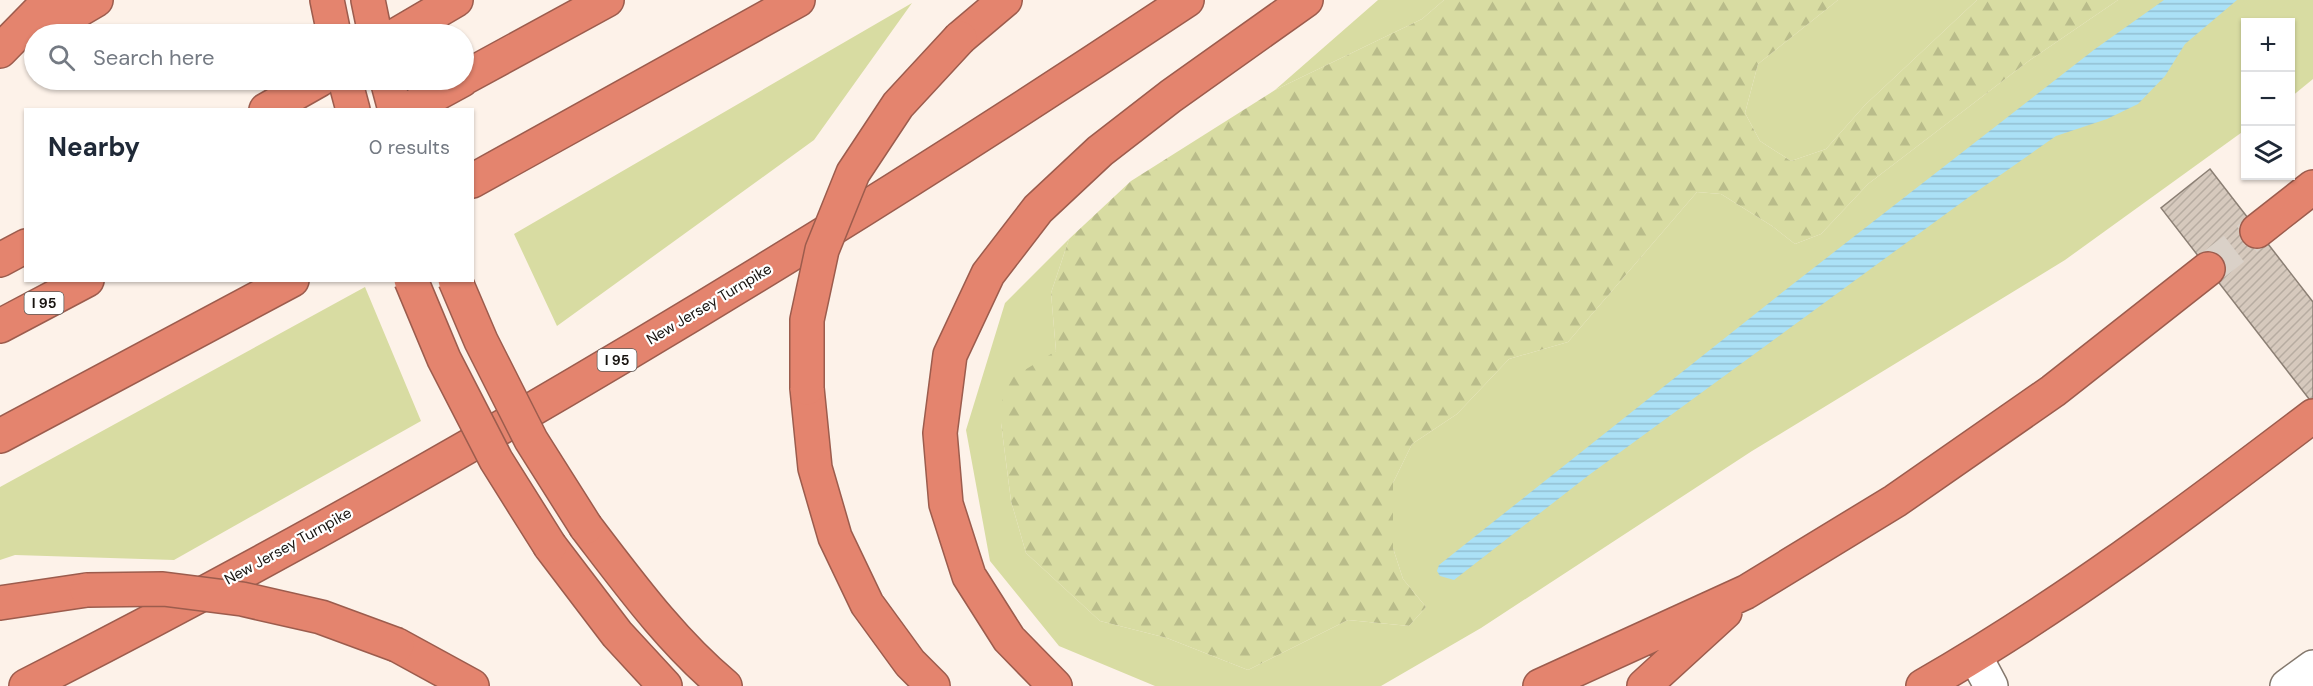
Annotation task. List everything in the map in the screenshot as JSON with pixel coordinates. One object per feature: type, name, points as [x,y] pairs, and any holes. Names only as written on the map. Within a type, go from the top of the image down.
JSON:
[{"type":"highway","points":[[27,24],[51,0]]},
{"type":"highway","points":[[55,24],[96,0]]},
{"type":"highway","points":[[327,0],[332,24]]},
{"type":"highway","points":[[368,0],[373,24]]},
{"type":"highway","points":[[415,24],[456,0]]},
{"type":"highway","points":[[474,73],[607,0]]},
{"type":"highway","points":[[474,180],[798,0]]},
{"type":"highway","points":[[933,686],[910,663],[867,604],[835,537],[815,468],[807,388],[807,320],[822,250],[853,173],[897,105],[960,38],[1005,0]]},
{"type":"highway","name":"New Jersey Turnpike","points":[[26,686],[318,530],[577,384],[842,223],[1187,0]]},
{"type":"highway","points":[[1055,686],[1009,639],[969,576],[962,555],[946,504],[940,433],[950,355],[988,274],[1038,209],[1100,151],[1171,96],[1306,0]]},
{"type":"highway","points":[[0,51],[24,27]]},
{"type":"highway","points":[[0,57],[24,42]]},
{"type":"highway","points":[[270,108],[301,90]]},
{"type":"highway","points":[[348,90],[352,108]]},
{"type":"highway","points":[[390,90],[394,108]]},
{"type":"highway","points":[[411,108],[443,90]]},
{"type":"highway","points":[[2257,231],[2313,187]]},
{"type":"highway","points":[[0,260],[24,247]]},
{"type":"highway","points":[[1540,686],[1746,592],[1895,501],[2053,391],[2208,269]]},
{"type":"highway","name":"I 95","points":[[0,326],[83,282]]},
{"type":"highway","points":[[0,436],[288,282]]},
{"type":"highway","points":[[412,282],[444,359],[496,460],[550,546],[617,634],[665,686]]},
{"type":"highway","points":[[456,282],[481,341],[531,440],[586,527],[646,606],[725,686]]},
{"type":"highway","points":[[1923,686],[2066,598],[2163,530],[2313,417]]},
{"type":"highway","points":[[0,603],[87,590],[163,589],[242,599],[321,617],[397,645],[472,686]]},
{"type":"highway","points":[[1644,686],[1746,592]]},
{"type":"lane","points":[[1975,656],[1991,686]]},
{"type":"lane","points":[[2287,686],[2313,667]]},
{"type":"green space","points":[[1378,0],[1444,0],[1422,19],[1275,90]]},
{"type":"green space","points":[[1444,0],[1838,0],[1758,64],[1745,113],[1760,141],[1791,161],[1826,149],[1865,105],[1977,0],[2118,0],[2030,60],[1868,184],[1821,234],[1795,244],[1772,226],[1721,194],[1697,192],[1568,342],[1509,359],[1457,414],[1412,444],[1393,483],[1393,548],[1403,579],[1426,607],[1409,626],[1348,620],[1248,670],[1167,638],[1100,621],[1026,553],[1011,501],[1001,423],[1003,383],[1056,351],[1051,293],[1069,239],[1131,181],[1275,90],[1422,19]]},
{"type":"green space","points":[[1838,0],[1977,0],[1865,105],[1826,149],[1791,161],[1760,141],[1745,113],[1758,64]]},
{"type":"green space","points":[[2118,0],[2313,0],[2313,79],[2295,94],[2295,18],[2241,18],[2241,133],[2065,260],[1752,451],[1481,628],[1381,686],[1155,686],[1059,646],[990,561],[966,430],[1005,303],[1069,239],[1051,293],[1056,351],[1001,423],[1011,501],[1026,553],[1100,621],[1167,638],[1248,670],[1348,620],[1409,626],[1426,607],[1403,579],[1393,548],[1393,483],[1412,444],[1457,414],[1509,359],[1568,342],[1697,192],[1721,194],[1772,226],[1795,244],[1821,234],[1868,184],[2030,60]]},
{"type":"green space","points":[[912,3],[814,140],[557,326],[514,234]]},
{"type":"green space","points":[[365,287],[421,421],[174,560],[15,555],[0,560],[0,487]]},
{"type":"water","points":[[2164,0],[2237,0],[2185,44],[2165,76],[2138,104],[2107,119],[2056,136],[1589,475],[1454,580],[1440,576],[1437,571],[1439,565],[1784,291],[2095,49]]},
{"type":"building","points":[[2210,169],[2313,302],[2313,404],[2161,208]]},
{"type":"tunnel","points":[[2208,269],[2257,231]]}]
